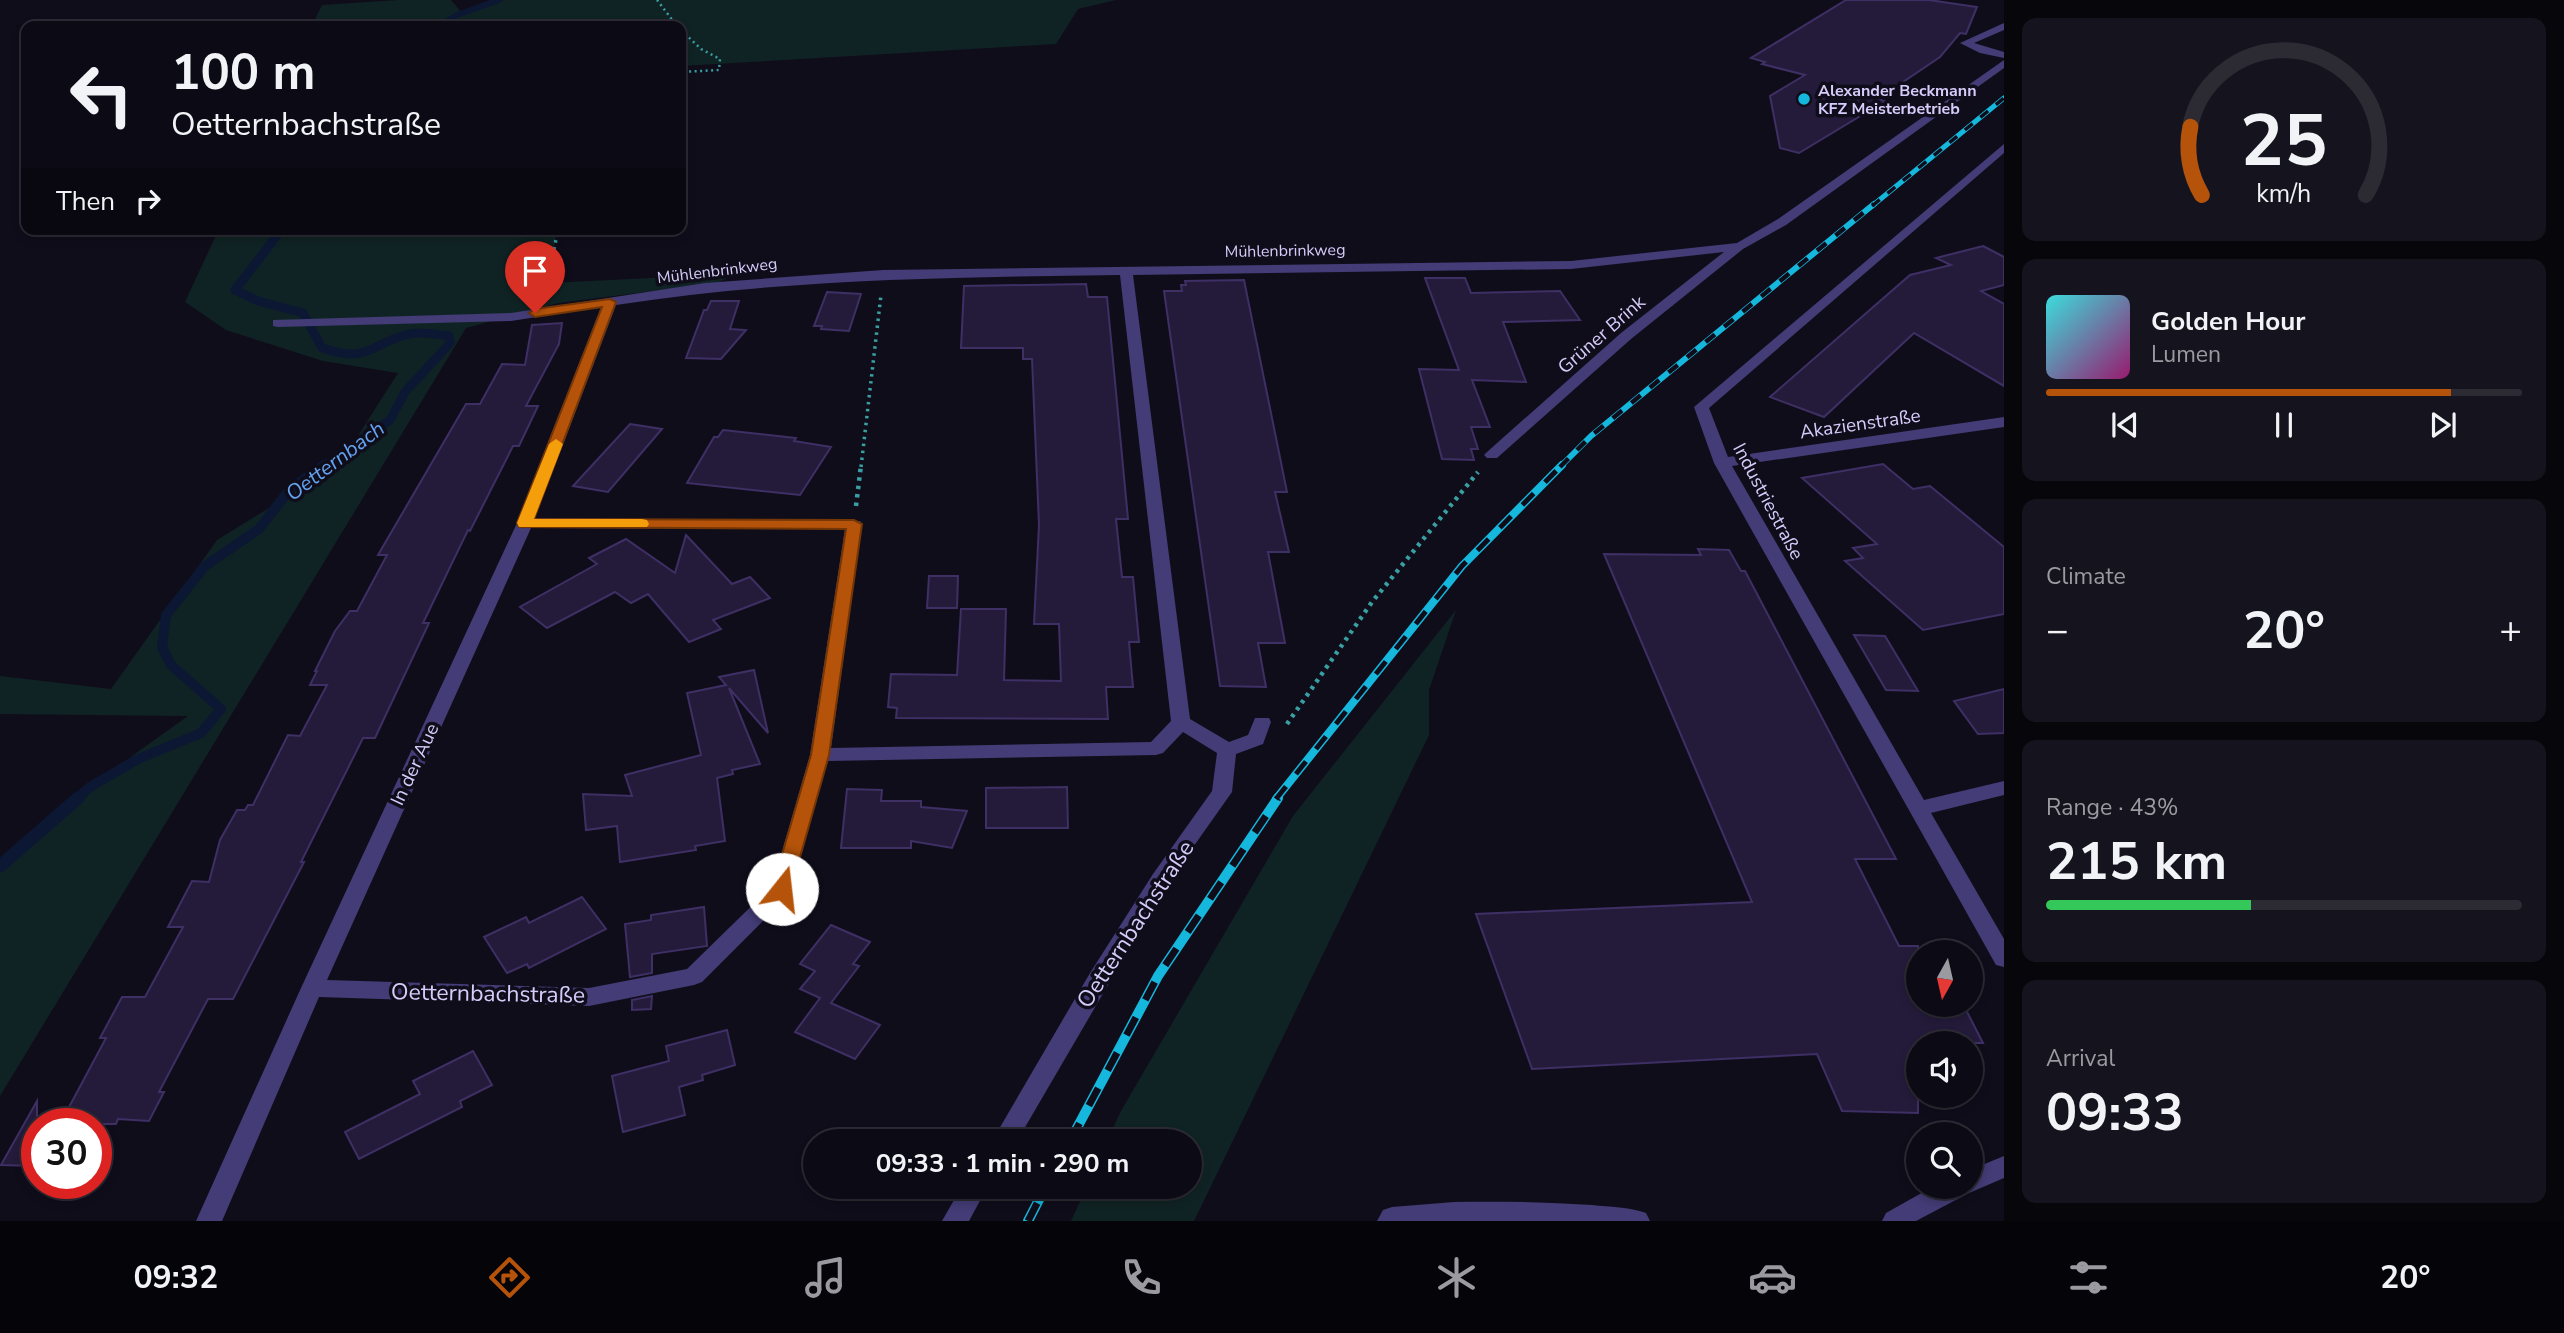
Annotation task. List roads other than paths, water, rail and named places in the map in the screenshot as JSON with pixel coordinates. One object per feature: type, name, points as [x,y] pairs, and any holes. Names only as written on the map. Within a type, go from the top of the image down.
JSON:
[{"type":"street","points":[[2004,26],[1965,43],[2004,55]]},
{"type":"street","name":"Mühlenbrinkweg","points":[[278,323],[511,317],[705,287],[883,274],[1571,265],[1740,246],[1782,222],[2004,63]]},
{"type":"street","name":"Industriestraße","points":[[2004,147],[1701,407],[1723,463],[2004,959]]},
{"type":"street","name":"Grüner Brink","points":[[1492,455],[1626,336],[1740,246]]},
{"type":"street","points":[[1126,270],[1181,722]]},
{"type":"street","name":"In der Aue","points":[[209,1221],[312,988],[525,523],[610,302]]},
{"type":"street","name":"Akazienstraße","points":[[1723,463],[2004,422]]},
{"type":"street","name":"Oetternbachstraße","points":[[312,988],[589,997],[694,976],[782,889],[820,755],[854,524],[525,523]]},
{"type":"street","points":[[1181,722],[1227,750],[1259,731]]},
{"type":"street","points":[[820,755],[1156,748],[1181,722]]},
{"type":"street","name":"Oetternbachstraße","points":[[1011,1129],[1160,879],[1222,792],[1227,750]]},
{"type":"street","points":[[1917,809],[2004,788]]},
{"type":"street","points":[[1983,1176],[2004,1167]]},
{"type":"street","points":[[955,1221],[968,1199]]},
{"type":"street","points":[[1895,1221],[1933,1199]]},
{"type":"street","points":[[1390,1221],[1392,1218],[1466,1211],[1573,1213],[1637,1221]]},
{"type":"waterway","name":"Oetternbach","points":[[447,21],[499,0]]},
{"type":"waterway","name":"Oetternbach","points":[[277,235],[235,290],[258,301],[303,313],[322,348],[358,354],[410,334],[449,336],[450,343],[405,392],[390,420],[322,467]]},
{"type":"waterway","name":"Oetternbach","points":[[76,799],[90,787],[138,759],[201,733],[221,709],[171,665],[162,647],[166,615],[205,566],[259,529],[290,489],[324,465]]},
{"type":"waterway","name":"Oetternbach","points":[[0,866],[78,798]]},
{"type":"railway","points":[[1872,206],[2004,98]]},
{"type":"railway","points":[[1562,465],[1591,436],[1874,204]]},
{"type":"railway","points":[[1276,799],[1462,566],[1562,465]]},
{"type":"railway","points":[[1076,1129],[1158,976],[1278,798]]},
{"type":"railway","points":[[1028,1221],[1039,1199]]},
{"type":"place","name":"Alexander Beckmann KFZ Meisterbetrieb","points":[[1804,99]]}]
